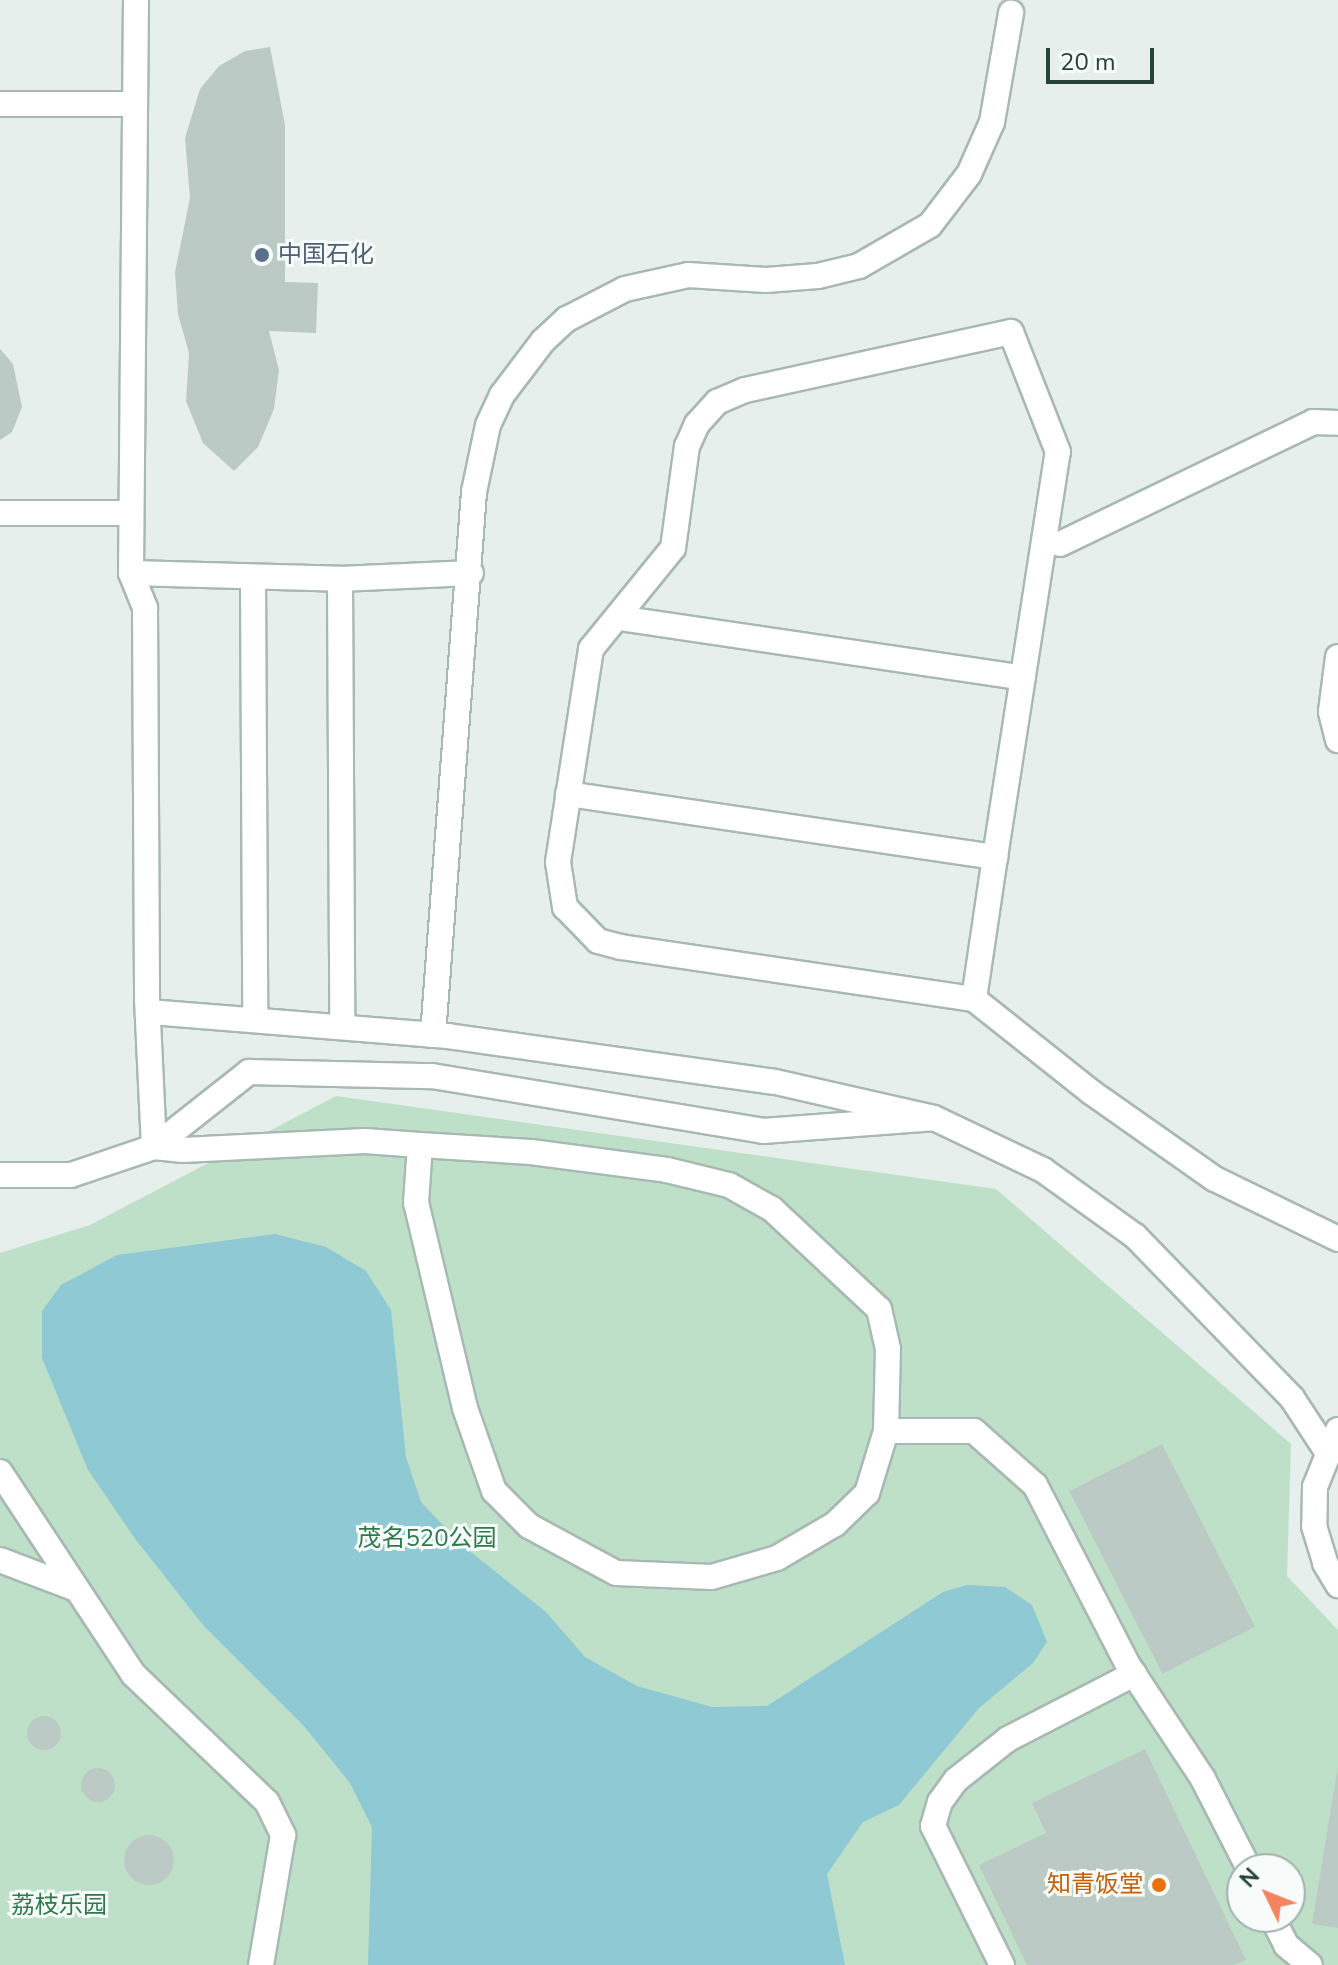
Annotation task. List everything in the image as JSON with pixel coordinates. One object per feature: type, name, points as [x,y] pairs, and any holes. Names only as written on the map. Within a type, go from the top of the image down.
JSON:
[{"type":"street","points":[[136,0],[131,573],[145,608],[148,1012],[154,1147]]},
{"type":"street","points":[[433,1035],[471,573],[474,492],[488,425],[520,366],[543,341],[595,302],[656,279],[818,276],[859,266],[901,246],[930,225],[969,174],[1000,98],[1011,13]]},
{"type":"street","points":[[0,104],[135,104]]},
{"type":"street","points":[[974,999],[1058,452],[1011,332],[745,390],[717,402],[697,424],[687,446],[673,548],[591,649],[568,794],[558,885],[565,907],[598,941],[974,999],[1091,1092],[1215,1179],[1338,1239]]},
{"type":"street","points":[[1060,544],[1313,422],[1338,423]]},
{"type":"street","points":[[0,513],[131,513]]},
{"type":"street","points":[[131,573],[340,579],[471,573]]},
{"type":"street","points":[[253,577],[255,1020]]},
{"type":"street","points":[[340,579],[342,1027]]},
{"type":"street","points":[[619,618],[1023,678]]},
{"type":"street","points":[[1338,657],[1331,712],[1338,740]]},
{"type":"street","points":[[568,794],[995,857]]},
{"type":"street","points":[[148,1012],[433,1035],[775,1082],[934,1118],[1043,1170],[1135,1236],[1332,1440],[1315,1487],[1314,1526],[1325,1563],[1338,1585]]},
{"type":"street","points":[[0,1175],[71,1175],[154,1147],[249,1072],[432,1076],[763,1131],[934,1118]]},
{"type":"street","points":[[154,1147],[183,1150],[365,1141],[420,1145],[667,1170],[729,1185],[772,1209],[879,1309],[888,1349],[886,1431],[867,1493],[835,1524],[777,1558],[712,1577],[616,1573],[529,1526],[494,1491],[465,1408],[416,1203],[420,1145]]},
{"type":"street","points":[[886,1431],[974,1431],[1007,1455],[1035,1485],[1134,1674],[1203,1779],[1241,1853]]},
{"type":"street","points":[[0,1472],[133,1674],[267,1802],[283,1835],[261,1965]]},
{"type":"street","points":[[0,1560],[74,1588]]},
{"type":"street","points":[[1002,1965],[933,1826],[940,1802],[956,1780],[1008,1739],[1134,1674]]},
{"type":"street","points":[[1280,1933],[1286,1945],[1310,1965]]},
{"type":"green space","name":"茂名520公园","points":[[336,1096],[996,1189],[1291,1444],[1287,1576],[1338,1630],[1338,1965],[0,1965],[0,1253],[90,1225]]},
{"type":"water","points":[[275,1234],[326,1247],[366,1271],[391,1310],[406,1457],[421,1502],[462,1545],[546,1612],[585,1657],[637,1686],[712,1707],[767,1706],[943,1592],[967,1585],[1005,1587],[1032,1605],[1047,1642],[1033,1663],[979,1708],[899,1805],[863,1822],[827,1874],[845,1965],[368,1965],[372,1827],[350,1783],[303,1725],[203,1625],[136,1540],[88,1470],[42,1358],[42,1311],[61,1285],[117,1255]]},
{"type":"building","points":[[270,47],[285,125],[285,282],[318,283],[316,333],[269,331],[279,370],[274,409],[258,447],[234,471],[203,443],[186,401],[189,353],[178,314],[175,272],[190,198],[185,138],[200,89],[219,66],[245,51]]},
{"type":"building","points":[[0,349],[13,364],[22,407],[12,432],[0,440]]},
{"type":"building","points":[[1162,1444],[1255,1627],[1162,1674],[1069,1491]]},
{"type":"building","points":[[44,1716],[56,1721],[61,1733],[56,1745],[44,1750],[32,1745],[27,1733],[32,1721]]},
{"type":"building","points":[[1145,1749],[1226,1918],[1226,1933],[1233,1933],[1246,1960],[1234,1965],[1027,1965],[979,1865],[1046,1833],[1032,1803]]},
{"type":"building","points":[[1338,1766],[1338,1928],[1312,1924]]},
{"type":"building","points":[[98,1768],[110,1773],[115,1785],[110,1797],[98,1802],[86,1797],[81,1785],[86,1773]]},
{"type":"building","points":[[149,1835],[167,1842],[174,1860],[167,1878],[149,1885],[131,1878],[124,1860],[131,1842]]},
{"type":"place","name":"中国石化","points":[[262,255]]},
{"type":"place","name":"知青饭堂","points":[[1159,1885]]},
{"type":"park label","name":"荔枝乐园","points":[[59,1906]]}]
